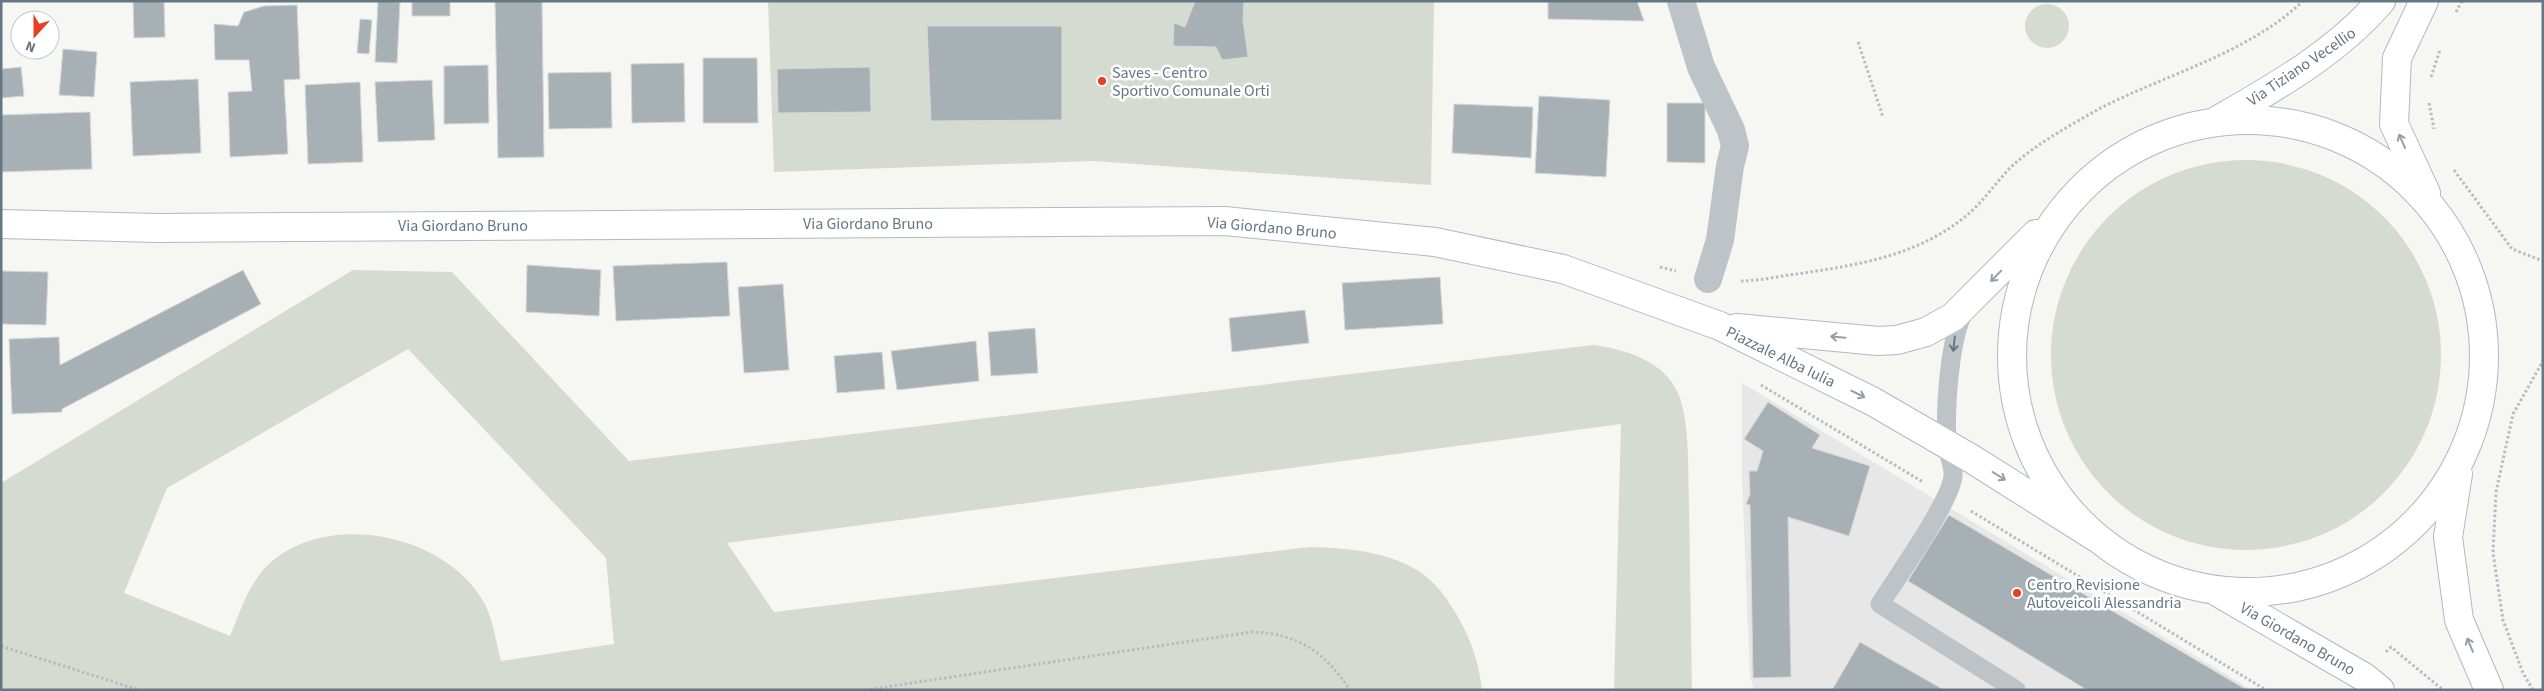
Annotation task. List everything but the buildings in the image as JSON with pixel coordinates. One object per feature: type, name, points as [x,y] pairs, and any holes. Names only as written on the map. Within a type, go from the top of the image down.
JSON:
[{"type":"main road","name":"Via Tiziano Vecellio","points":[[2213,122],[2269,90],[2339,44],[2360,26],[2381,1]]},
{"type":"main road","points":[[2424,1],[2397,58],[2394,124],[2430,202]]},
{"type":"main road","name":"Piazzale Alba Iulia","points":[[2264,120],[2297,125],[2330,135],[2361,149],[2390,167],[2430,202],[2456,244],[2467,267],[2475,291],[2482,327],[2484,364],[2479,408],[2471,435],[2459,462],[2439,496],[2413,526],[2382,550],[2348,570],[2311,584],[2282,590],[2253,592],[2213,589],[2182,583],[2123,557],[2097,538],[1947,444],[1872,401],[1720,326],[1878,341],[1912,337],[1939,326],[1972,300],[2078,190],[2107,165],[2140,146],[2176,131],[2213,122],[2264,120]]},
{"type":"main road","name":"Piazzale Alba Iulia","points":[[2078,190],[2054,220],[2026,272],[2012,329],[2011,368],[2016,407],[2036,462],[2057,495],[2082,525],[2097,538]]},
{"type":"main road","name":"Via Giordano Bruno","points":[[1,224],[158,228],[1225,221],[1435,242],[1563,269],[1720,326]]},
{"type":"main road","points":[[2459,462],[2448,537],[2459,620],[2489,690]]},
{"type":"main road","name":"Via Giordano Bruno","points":[[2213,589],[2364,676],[2380,690]]},
{"type":"street","points":[[1682,1],[1701,67],[1732,130],[1735,146],[1730,166],[1720,240],[1708,279]]},
{"type":"lane","points":[[1972,300],[1962,315],[1955,334],[1947,444],[1954,476],[1946,497],[1880,604],[2016,690]]},
{"type":"path","points":[[1708,279],[1751,281],[1842,268],[1904,252],[1932,240],[1968,214],[2014,165],[2048,140],[2096,111],[2132,93],[2240,44],[2280,21],[2303,1]]},
{"type":"path","points":[[2455,15],[2462,1]]},
{"type":"path","points":[[1858,42],[1883,117]]},
{"type":"path","points":[[2430,85],[2442,45]]},
{"type":"path","points":[[2430,94],[2435,131]]},
{"type":"path","points":[[2450,165],[2512,248],[2543,261]]},
{"type":"path","points":[[2533,690],[2523,673],[2503,620],[2493,553],[2496,492],[2513,414],[2543,361]]},
{"type":"path","points":[[865,690],[1252,632],[1276,633],[1298,641],[1331,663],[1350,690]]},
{"type":"path","points":[[1,646],[138,690]]},
{"type":"shaded area","name":"Saves - Centro Sportivo Comunale Orti","points":[[768,1],[1434,1],[1431,185],[1094,161],[774,172]]},
{"type":"shaded area","points":[[2043,4],[2051,4],[2063,10],[2069,26],[2063,42],[2051,48],[2043,48],[2031,42],[2025,30],[2025,22],[2031,10]]},
{"type":"shaded area","points":[[2227,160],[2265,160],[2284,163],[2321,174],[2355,192],[2397,231],[2409,246],[2427,280],[2438,317],[2441,355],[2438,393],[2427,430],[2409,464],[2370,506],[2355,518],[2321,536],[2303,542],[2265,550],[2227,550],[2208,547],[2171,536],[2137,518],[2095,479],[2083,464],[2065,430],[2059,412],[2051,374],[2051,336],[2054,317],[2065,280],[2083,246],[2122,204],[2137,192],[2171,174],[2189,168]]},
{"type":"shaded area","points":[[353,270],[452,272],[629,461],[1593,345],[1618,350],[1642,358],[1653,365],[1672,382],[1682,404],[1685,417],[1688,462],[1692,690],[1614,690],[1621,424],[727,543],[774,612],[1310,547],[1373,553],[1404,563],[1418,571],[1442,593],[1458,617],[1471,643],[1477,661],[1482,690],[1,690],[1,483]],"holes":[[[408,349],[606,558],[614,644],[501,661],[491,619],[484,603],[461,574],[437,557],[409,544],[379,536],[348,534],[318,538],[291,549],[260,573],[245,599],[230,636],[124,593],[167,488]]]},
{"type":"shaded area","points":[[1742,383],[2252,690],[1754,690],[1750,677],[1742,479]]},
{"type":"place","name":"Saves - Centro Sportivo Comunale Orti","points":[[1102,81]]},
{"type":"place","name":"Centro Revisione Autoveicoli Alessandria","points":[[2017,593]]}]
